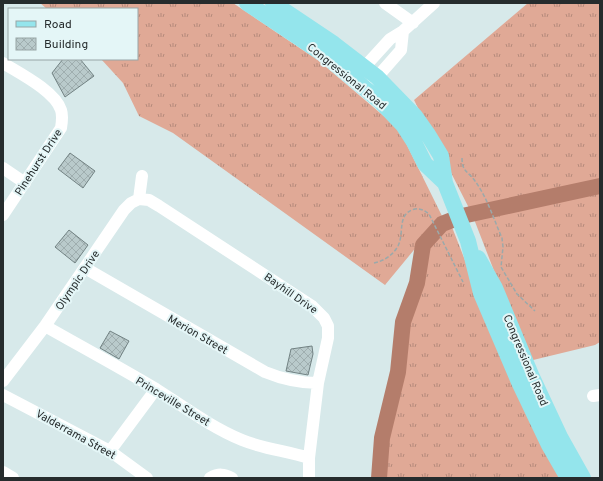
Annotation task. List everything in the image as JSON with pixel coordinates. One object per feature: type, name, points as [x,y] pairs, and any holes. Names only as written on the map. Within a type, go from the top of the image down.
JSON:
[{"type":"main road","name":"Congressional Road","points":[[247,3],[325,55],[359,73]]},
{"type":"main road","name":"Congressional Road","points":[[273,3],[334,44],[359,73],[415,116],[427,133],[441,156],[445,182],[468,240],[495,288],[532,377],[560,438],[583,478]]},
{"type":"main road","name":"Congressional Road","points":[[468,240],[484,300],[522,389],[549,445],[568,478]]},
{"type":"street","points":[[385,3],[413,22]]},
{"type":"street","points":[[359,73],[390,39],[403,31],[434,3]]},
{"type":"street","points":[[372,84],[401,50],[403,31]]},
{"type":"street","name":"Pinehurst Drive","points":[[3,63],[46,91],[61,109],[62,118],[61,128],[3,214]]},
{"type":"street","points":[[3,168],[25,183]]},
{"type":"street","points":[[139,199],[142,176]]},
{"type":"street","name":"Olympic Drive","points":[[3,382],[45,326],[124,210],[139,199]]},
{"type":"street","name":"Bayhill Drive","points":[[139,199],[149,200],[159,206],[312,306],[324,318],[328,326],[328,338],[318,383],[309,458],[309,478]]},
{"type":"street","name":"Merion Street","points":[[85,268],[265,372],[283,379],[304,383],[318,383]]},
{"type":"street","name":"Princeville Street","points":[[45,326],[156,389],[198,416],[242,440],[309,458]]},
{"type":"street","points":[[110,451],[156,389]]},
{"type":"street","name":"Valderrama Street","points":[[3,395],[110,451],[147,478]]},
{"type":"street","points":[[3,472],[13,478]]},
{"type":"street","points":[[210,478],[223,474],[232,478]]},
{"type":"path","points":[[462,158],[464,171],[475,180],[480,188],[502,238],[503,247],[501,267],[517,294],[535,311]]},
{"type":"path","points":[[374,263],[385,259],[395,251],[400,241],[402,222],[407,212],[418,208],[429,214],[464,282]]},
{"type":"green space","points":[[40,3],[233,3],[319,61],[399,129],[442,216],[385,285],[173,133],[139,116],[123,83],[102,60],[138,60],[138,8],[46,8]]},
{"type":"green space","points":[[528,3],[600,3],[600,342],[595,345],[529,361],[472,214],[414,100]]},
{"type":"green space","points":[[450,222],[512,380],[566,478],[379,478],[382,438],[398,372],[403,322],[417,283],[423,245],[439,223]]},
{"type":"building","points":[[62,60],[81,60],[94,76],[65,97],[52,73]]},
{"type":"building","points":[[70,153],[95,171],[83,188],[58,169]]},
{"type":"building","points":[[69,230],[88,245],[75,263],[55,247]]},
{"type":"building","points":[[110,331],[129,341],[119,359],[100,348]]},
{"type":"building","points":[[312,346],[313,354],[308,375],[286,371],[291,349]]},
{"type":"waterway","points":[[379,478],[382,438],[398,372],[403,322],[417,283],[423,245],[442,224],[462,216],[600,186]]}]
